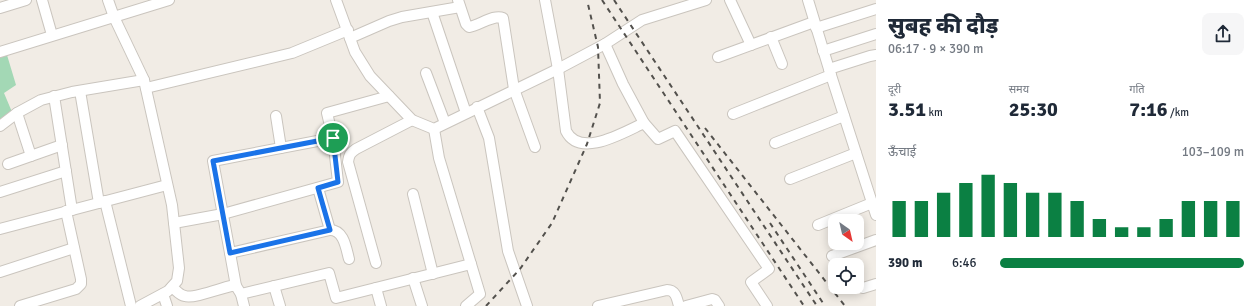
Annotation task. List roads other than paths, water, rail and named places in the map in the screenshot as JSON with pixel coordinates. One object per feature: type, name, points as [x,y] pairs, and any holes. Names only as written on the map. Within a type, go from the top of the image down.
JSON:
[{"type":"street","points":[[4,5],[26,0]]},
{"type":"street","points":[[42,0],[52,35]]},
{"type":"street","points":[[108,0],[114,17],[145,84],[172,205],[179,268],[177,281],[172,287],[163,294],[140,306]]},
{"type":"street","points":[[0,52],[169,0]]},
{"type":"street","points":[[336,0],[355,52],[370,76],[412,120],[434,129]]},
{"type":"street","points":[[545,0],[558,69],[566,131],[572,140],[587,144],[599,142],[644,123]]},
{"type":"street","points":[[434,129],[558,69],[604,44],[642,20],[677,4],[706,0]]},
{"type":"street","points":[[730,0],[751,45]]},
{"type":"street","points":[[808,0],[876,215]]},
{"type":"street","points":[[0,126],[17,113],[41,100],[54,96],[80,91],[145,84],[292,53],[389,21],[432,12],[459,4],[466,24],[470,26],[475,26],[498,17],[503,18],[514,89],[535,147]]},
{"type":"street","points":[[718,57],[771,37],[876,9]]},
{"type":"street","points":[[432,12],[466,113]]},
{"type":"street","points":[[823,50],[876,34]]},
{"type":"street","points":[[771,37],[782,64]]},
{"type":"street","points":[[604,44],[644,123],[658,139],[675,131],[769,269],[751,282],[767,306]]},
{"type":"street","points":[[733,114],[830,72],[876,55]]},
{"type":"street","points":[[426,73],[445,123]]},
{"type":"street","points":[[80,91],[102,202],[131,306]]},
{"type":"street","points":[[27,305],[78,287],[81,284],[74,248],[66,171],[54,96]]},
{"type":"street","points":[[174,223],[223,214],[338,182],[333,138],[327,113],[389,96]]},
{"type":"street","points":[[477,108],[489,138],[508,251],[526,306]]},
{"type":"street","points":[[17,113],[31,156]]},
{"type":"street","points":[[276,116],[281,148]]},
{"type":"street","points":[[775,143],[844,116]]},
{"type":"street","points":[[376,263],[348,162],[349,156],[350,153],[356,149],[412,120]]},
{"type":"street","points":[[434,129],[439,158],[480,294],[466,306]]},
{"type":"street","points":[[244,306],[230,253],[213,161],[333,138]]},
{"type":"street","points":[[8,164],[62,145]]},
{"type":"street","points":[[790,179],[856,153]]},
{"type":"street","points":[[0,192],[66,171]]},
{"type":"street","points":[[0,229],[167,185]]},
{"type":"street","points":[[318,188],[330,230]]},
{"type":"street","points":[[413,194],[433,274]]},
{"type":"street","points":[[818,225],[872,203]]},
{"type":"street","points":[[230,253],[334,230],[340,234],[350,259]]},
{"type":"street","points":[[832,256],[876,240]]},
{"type":"street","points":[[0,272],[74,248]]},
{"type":"street","points":[[172,287],[186,297],[231,286],[239,290],[274,286],[329,273],[337,302],[376,288],[471,264]]},
{"type":"street","points":[[413,278],[422,306]]},
{"type":"street","points":[[864,288],[876,284]]},
{"type":"street","points":[[274,286],[280,306]]},
{"type":"street","points":[[376,288],[382,306]]},
{"type":"street","points":[[598,306],[671,290],[674,293],[679,306]]},
{"type":"street","points":[[163,294],[167,306]]},
{"type":"street","points":[[686,306],[712,299],[716,301],[719,306]]},
{"type":"railway","points":[[486,306],[520,269],[552,223],[587,144],[600,103],[598,47],[587,0]]},
{"type":"railway","points":[[602,0],[804,306]]},
{"type":"railway","points":[[614,0],[817,306]]},
{"type":"railway","points":[[705,128],[845,306]]},
{"type":"railway","points":[[770,223],[825,306]]}]
